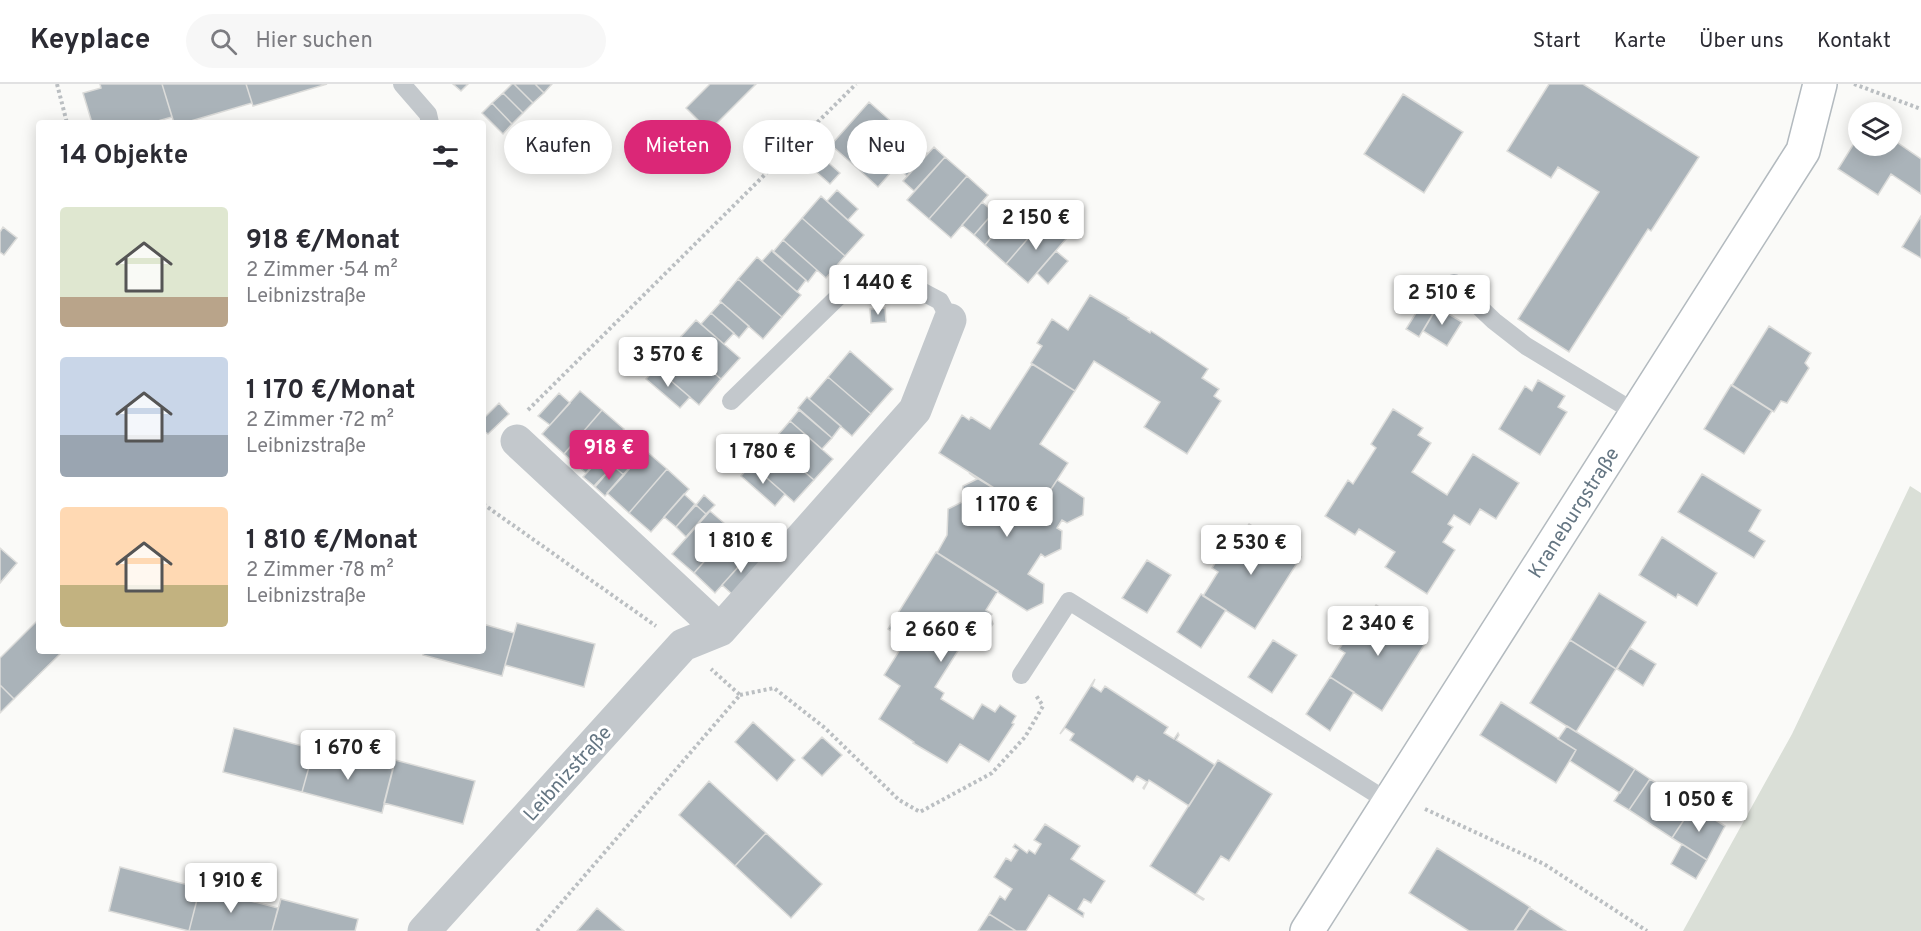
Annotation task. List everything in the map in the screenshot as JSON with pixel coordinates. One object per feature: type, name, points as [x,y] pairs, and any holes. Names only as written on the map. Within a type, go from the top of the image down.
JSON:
[{"type":"street","name":"Kraneburgstraße","points":[[1307,931],[1803,151],[1820,84]]},
{"type":"street","name":"Leibnizstraße","points":[[424,931],[683,645],[720,630],[915,410],[950,320]]},
{"type":"street","points":[[520,428],[720,630]]},
{"type":"lane","points":[[402,84],[428,114],[429,120]]},
{"type":"lane","points":[[731,401],[838,297],[864,283],[889,280],[923,292],[940,301],[950,320]]},
{"type":"lane","points":[[1454,283],[1477,306],[1526,346],[1636,413]]},
{"type":"lane","points":[[1021,675],[1069,601],[1389,802]]},
{"type":"path","points":[[57,84],[66,120]]},
{"type":"path","points":[[520,428],[856,84]]},
{"type":"path","points":[[1854,84],[1921,109]]},
{"type":"path","points":[[486,506],[683,645],[740,694]]},
{"type":"path","points":[[537,931],[740,694],[774,688],[825,728],[899,800],[920,812],[992,773],[1025,737],[1043,706],[1021,675]]},
{"type":"path","points":[[1389,802],[1430,810],[1544,864],[1647,931]]},
{"type":"shaded area","points":[[1910,486],[1921,493],[1921,931],[1683,931],[1792,734]]},
{"type":"building","points":[[100,84],[162,84],[172,117],[162,120],[91,120],[83,93],[101,88]]},
{"type":"building","points":[[162,84],[246,84],[252,103],[194,120],[173,120]]},
{"type":"building","points":[[246,84],[327,84],[253,106]]},
{"type":"building","points":[[453,84],[468,84],[461,91]]},
{"type":"building","points":[[512,84],[533,103],[523,113],[503,93]]},
{"type":"building","points":[[514,84],[535,84],[544,93],[533,103]]},
{"type":"building","points":[[535,84],[552,84],[544,93]]},
{"type":"building","points":[[710,84],[756,84],[720,120],[698,120],[686,108]]},
{"type":"building","points":[[1549,84],[1583,84],[1699,157],[1651,231],[1648,229],[1569,352],[1518,319],[1599,192],[1558,167],[1551,178],[1507,151]]},
{"type":"building","points":[[503,93],[523,113],[516,120],[508,120],[492,103]]},
{"type":"building","points":[[1403,94],[1463,132],[1424,193],[1364,154]]},
{"type":"building","points":[[869,102],[889,120],[853,120]]},
{"type":"building","points":[[492,103],[508,120],[504,120],[503,134],[482,113]]},
{"type":"building","points":[[847,127],[847,159],[835,149],[835,140]]},
{"type":"building","points":[[1902,146],[1921,159],[1921,194],[1891,174],[1878,195],[1838,169],[1848,153],[1848,156],[1902,156]]},
{"type":"building","points":[[934,147],[945,157],[914,191],[903,181],[909,174],[927,174],[927,155]]},
{"type":"building","points":[[945,157],[967,176],[929,219],[907,200]]},
{"type":"building","points":[[835,169],[840,173],[830,184],[819,174],[835,174]]},
{"type":"building","points":[[864,174],[889,174],[878,187]]},
{"type":"building","points":[[967,176],[988,195],[951,238],[929,219]]},
{"type":"building","points":[[837,190],[858,209],[848,220],[827,201]]},
{"type":"building","points":[[821,196],[864,235],[845,256],[802,218]]},
{"type":"building","points":[[1022,201],[1044,220],[1006,264],[985,245]]},
{"type":"building","points":[[982,202],[994,212],[974,235],[962,225]]},
{"type":"building","points":[[994,212],[1004,222],[985,245],[974,235]]},
{"type":"building","points":[[1921,216],[1921,258],[1902,247]]},
{"type":"building","points":[[802,218],[845,256],[826,278],[783,240]]},
{"type":"building","points":[[1044,220],[1066,239],[1028,283],[1006,264]]},
{"type":"building","points":[[3,227],[17,238],[4,255],[0,252],[0,232]]},
{"type":"building","points":[[783,240],[817,270],[808,282],[773,252]]},
{"type":"building","points":[[772,250],[806,280],[797,292],[762,261]]},
{"type":"building","points":[[1056,251],[1068,261],[1048,284],[1037,273]]},
{"type":"building","points":[[757,257],[801,295],[782,317],[738,279]]},
{"type":"building","points":[[738,279],[782,317],[763,339],[720,301]]},
{"type":"building","points":[[1090,295],[1150,333],[1151,331],[1208,369],[1202,378],[1219,389],[1214,396],[1221,401],[1187,454],[1144,427],[1160,402],[1094,361],[1075,391],[1031,363],[1042,346],[1037,343],[1052,319],[1068,330]]},
{"type":"building","points":[[1424,300],[1437,307],[1419,337],[1406,329]]},
{"type":"building","points":[[721,302],[749,326],[739,338],[711,313]]},
{"type":"building","points":[[1437,307],[1462,322],[1447,346],[1423,331]]},
{"type":"building","points":[[885,308],[886,322],[871,323],[870,309]]},
{"type":"building","points":[[711,313],[734,333],[724,344],[701,324]]},
{"type":"building","points":[[696,320],[740,358],[721,379],[677,341]]},
{"type":"building","points":[[1769,326],[1811,353],[1805,363],[1809,368],[1787,403],[1781,401],[1774,412],[1732,385]]},
{"type":"building","points":[[677,341],[721,379],[699,405],[655,367]]},
{"type":"building","points":[[850,351],[893,389],[871,414],[828,377]]},
{"type":"building","points":[[1032,364],[1075,391],[1040,444],[1068,463],[1035,514],[939,453],[962,415],[969,420],[971,417],[990,429]]},
{"type":"building","points":[[656,368],[690,397],[680,408],[646,379]]},
{"type":"building","points":[[828,377],[871,414],[852,436],[809,399]]},
{"type":"building","points":[[1538,380],[1565,396],[1558,407],[1567,412],[1540,455],[1499,429],[1525,386],[1532,391]]},
{"type":"building","points":[[1731,385],[1772,411],[1744,454],[1704,429]]},
{"type":"building","points":[[580,391],[602,410],[564,454],[542,434]]},
{"type":"building","points":[[559,393],[570,403],[550,425],[538,416]]},
{"type":"building","points":[[807,397],[841,426],[832,438],[798,408]]},
{"type":"building","points":[[499,403],[509,414],[488,434],[486,432],[486,416]]},
{"type":"building","points":[[1393,409],[1423,428],[1418,435],[1431,443],[1412,472],[1447,495],[1473,454],[1519,483],[1496,519],[1480,509],[1470,525],[1454,515],[1448,524],[1453,527],[1443,542],[1455,550],[1427,594],[1385,567],[1395,552],[1359,529],[1355,535],[1325,516],[1348,480],[1353,484],[1376,448],[1371,444]]},
{"type":"building","points":[[602,410],[624,429],[586,473],[564,454]]},
{"type":"building","points":[[799,410],[832,438],[822,449],[790,421]]},
{"type":"building","points":[[790,421],[833,459],[814,480],[771,443]]},
{"type":"building","points":[[621,433],[632,443],[613,466],[602,456]]},
{"type":"building","points":[[632,443],[643,453],[624,475],[613,466]]},
{"type":"building","points":[[771,443],[814,480],[794,502],[751,464]]},
{"type":"building","points":[[645,450],[667,469],[629,513],[607,493]]},
{"type":"building","points":[[602,456],[613,466],[594,486],[583,477]]},
{"type":"building","points":[[751,464],[785,494],[775,506],[741,476]]},
{"type":"building","points":[[613,466],[624,475],[605,496],[595,487]]},
{"type":"building","points":[[667,469],[689,489],[651,532],[629,513]]},
{"type":"building","points":[[969,473],[1035,514],[1057,480],[1084,498],[1083,515],[1067,523],[1062,520],[1057,528],[1062,531],[1061,549],[1045,557],[1041,554],[1028,574],[1044,584],[1043,603],[1027,611],[937,553],[947,535],[948,509],[962,502],[963,486],[977,479]]},
{"type":"building","points":[[1702,474],[1761,510],[1749,531],[1765,541],[1754,558],[1678,512]]},
{"type":"building","points":[[684,494],[695,504],[676,527],[664,517]]},
{"type":"building","points":[[704,495],[715,505],[706,514],[696,505]]},
{"type":"building","points":[[696,505],[706,514],[686,537],[676,527]]},
{"type":"building","points":[[710,511],[732,530],[694,573],[672,554]]},
{"type":"building","points":[[1249,524],[1301,557],[1255,629],[1203,596],[1218,572],[1212,568],[1227,544],[1233,548]]},
{"type":"building","points":[[732,530],[754,549],[715,593],[694,573]]},
{"type":"building","points":[[1662,537],[1717,573],[1697,606],[1678,594],[1676,598],[1639,575]]},
{"type":"building","points":[[0,548],[17,563],[0,583]]},
{"type":"building","points":[[936,552],[998,591],[986,610],[992,614],[990,616],[993,624],[985,635],[978,637],[971,633],[964,648],[961,646],[935,687],[944,693],[941,699],[973,719],[982,704],[995,712],[1000,705],[1016,716],[1012,723],[1014,724],[989,762],[960,744],[947,763],[879,719],[900,686],[884,675],[906,640],[888,629]]},
{"type":"building","points":[[750,554],[761,563],[733,595],[722,585]]},
{"type":"building","points":[[1147,560],[1171,575],[1147,613],[1122,598]]},
{"type":"building","points":[[1599,593],[1646,622],[1616,669],[1570,640]]},
{"type":"building","points":[[1201,594],[1226,610],[1201,648],[1177,632]]},
{"type":"building","points":[[1376,605],[1428,639],[1382,711],[1330,677],[1345,653],[1339,649],[1355,625],[1361,629]]},
{"type":"building","points":[[36,622],[36,654],[60,654],[14,699],[0,685],[0,658]]},
{"type":"building","points":[[517,623],[595,644],[584,687],[505,665]]},
{"type":"building","points":[[486,625],[514,633],[502,676],[423,655],[486,654]]},
{"type":"building","points":[[1273,640],[1297,655],[1272,693],[1248,677]]},
{"type":"building","points":[[1570,640],[1616,669],[1576,732],[1530,703]]},
{"type":"building","points":[[1630,648],[1656,664],[1643,686],[1617,669]]},
{"type":"building","points":[[1330,677],[1354,692],[1330,731],[1306,714]]},
{"type":"building","points":[[1095,679],[1092,686],[1101,692],[1105,686],[1168,727],[1164,733],[1174,739],[1178,733],[1176,740],[1215,765],[1189,806],[1149,780],[1144,789],[1147,782],[1137,776],[1133,782],[1070,740],[1074,734],[1065,728],[1060,734]]},
{"type":"building","points":[[0,685],[14,699],[0,713]]},
{"type":"building","points":[[1501,702],[1576,750],[1556,783],[1480,735]]},
{"type":"building","points":[[753,722],[795,760],[777,781],[735,742]]},
{"type":"building","points":[[1567,726],[1635,769],[1620,793],[1570,761],[1576,750],[1558,739]]},
{"type":"building","points":[[234,728],[314,749],[302,792],[223,772]]},
{"type":"building","points":[[822,737],[842,755],[822,776],[802,758]]},
{"type":"building","points":[[314,749],[393,769],[382,813],[302,792]]},
{"type":"building","points":[[395,760],[475,781],[463,824],[384,803]]},
{"type":"building","points":[[1218,760],[1272,794],[1229,861],[1221,856],[1196,894],[1203,900],[1150,866]]},
{"type":"building","points":[[1635,769],[1650,779],[1629,810],[1614,801]]},
{"type":"building","points":[[1650,779],[1693,806],[1672,838],[1629,810]]},
{"type":"building","points":[[709,781],[766,833],[735,866],[679,815]]},
{"type":"building","points":[[1693,806],[1725,826],[1707,860],[1672,838]]},
{"type":"building","points":[[1045,824],[1080,846],[1071,859],[1105,881],[1091,903],[1084,899],[1078,909],[1084,913],[1083,917],[1049,895],[1026,931],[1016,931],[989,914],[1000,896],[1005,900],[1012,889],[994,877],[1006,858],[1011,861],[1018,850],[1013,847],[1015,844],[1027,853],[1029,850],[1035,854],[1041,844],[1034,840]]},
{"type":"building","points":[[766,833],[822,884],[791,918],[735,866]]},
{"type":"building","points":[[1682,844],[1707,860],[1696,879],[1671,864]]},
{"type":"building","points":[[1437,848],[1530,907],[1514,931],[1469,931],[1409,893]]},
{"type":"building","points":[[120,867],[200,888],[189,931],[109,911]]},
{"type":"building","points":[[200,888],[278,908],[272,931],[189,931]]},
{"type":"building","points":[[281,899],[358,919],[355,931],[272,931]]},
{"type":"building","points":[[597,908],[624,931],[577,931]]},
{"type":"building","points":[[1530,908],[1566,931],[1515,931]]},
{"type":"building","points":[[989,914],[1016,931],[978,931]]}]
